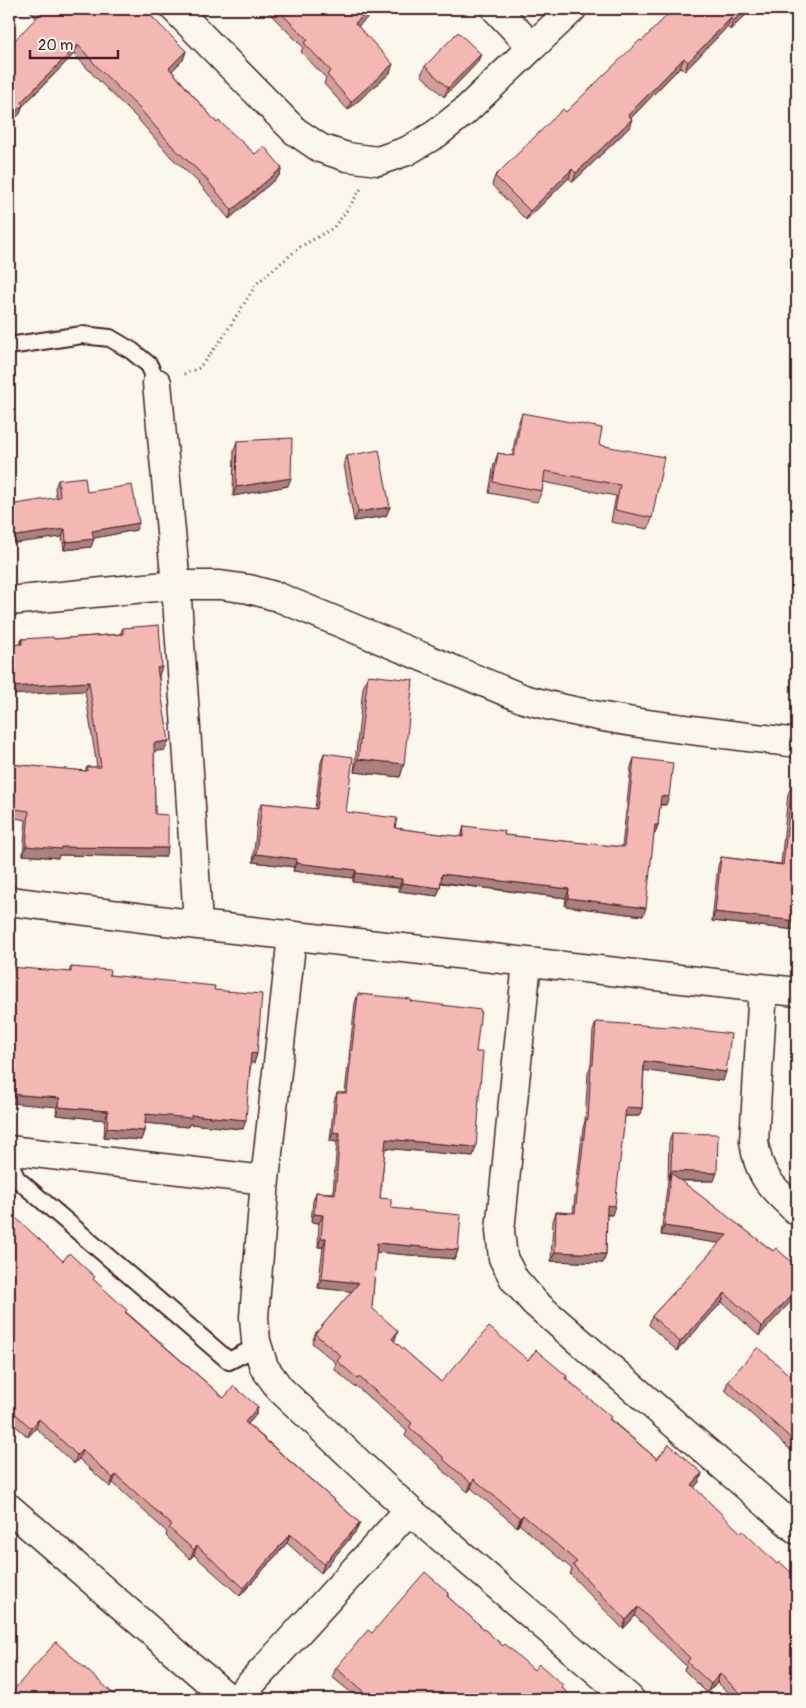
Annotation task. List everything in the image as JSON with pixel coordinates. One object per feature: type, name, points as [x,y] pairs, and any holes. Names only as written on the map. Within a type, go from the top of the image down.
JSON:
[{"type":"street","points":[[175,9],[295,131],[320,148],[347,157],[378,161],[407,151],[436,134],[464,112],[572,9]]},
{"type":"street","points":[[496,9],[532,47]]},
{"type":"street","points":[[157,383],[176,585],[189,762],[198,925]]},
{"type":"street","points":[[9,601],[176,585],[220,585],[248,588],[278,597],[524,699],[596,716],[797,743]]},
{"type":"street","points":[[9,901],[292,936],[797,992]]},
{"type":"street","points":[[292,936],[265,1180],[254,1317],[258,1346],[264,1367],[280,1389],[409,1510],[630,1699]]},
{"type":"street","points":[[527,962],[500,1231],[503,1258],[514,1279],[535,1303],[797,1530]]},
{"type":"street","points":[[763,988],[754,1141],[756,1159],[774,1191],[797,1211]]},
{"type":"street","points":[[9,1150],[265,1180]]},
{"type":"street","points":[[9,1508],[229,1699]]},
{"type":"street","points":[[238,1699],[409,1510]]},
{"type":"lane","points":[[9,346],[82,336],[110,338],[132,351],[149,365],[157,383]]},
{"type":"lane","points":[[9,1160],[16,1178],[229,1361],[258,1346]]},
{"type":"path","points":[[157,383],[199,368],[222,339],[257,283],[300,247],[333,228],[348,210],[378,161]]},
{"type":"building","points":[[39,9],[145,9],[186,51],[169,68],[217,123],[219,121],[255,154],[264,146],[282,168],[232,210],[202,174],[174,148],[140,109],[102,72],[78,45],[21,102],[23,105],[9,118],[9,46],[42,12]]},
{"type":"building","points":[[277,9],[371,9],[355,23],[393,64],[351,102],[327,75],[331,71],[304,43],[308,40]]},
{"type":"building","points":[[673,9],[746,9],[733,21],[731,18],[688,62],[684,58],[628,115],[632,119],[576,173],[572,169],[530,211],[495,176],[563,109],[566,112],[640,40],[642,41]]},
{"type":"building","points":[[458,32],[481,54],[448,88],[425,66]]},
{"type":"building","points":[[522,413],[602,428],[599,445],[664,457],[652,518],[615,510],[620,485],[545,471],[542,491],[493,482],[498,453],[514,456]]},
{"type":"building","points":[[292,438],[291,478],[236,487],[237,441]]},
{"type":"building","points":[[379,450],[390,507],[358,512],[347,456]]},
{"type":"building","points":[[85,477],[87,492],[132,485],[139,523],[92,531],[94,539],[66,542],[65,529],[9,537],[9,505],[60,497],[58,480]]},
{"type":"building","points":[[159,625],[162,667],[157,668],[169,741],[154,743],[155,814],[168,815],[168,848],[61,847],[61,849],[26,846],[29,811],[9,808],[9,764],[87,771],[87,767],[101,767],[89,682],[9,687],[9,645],[22,644],[22,639],[53,637],[54,639],[123,634],[123,628]]},
{"type":"building","points":[[368,675],[413,680],[404,764],[358,759]]},
{"type":"building","points":[[324,753],[353,757],[346,812],[397,818],[395,828],[463,837],[464,826],[505,831],[504,835],[624,847],[634,758],[673,763],[669,797],[661,796],[658,825],[655,825],[646,908],[568,898],[569,889],[442,874],[440,888],[402,883],[402,879],[356,873],[356,870],[296,863],[297,859],[256,854],[262,803],[317,809]]},
{"type":"building","points":[[792,785],[797,786],[797,921],[715,912],[721,857],[783,865]]},
{"type":"building","points":[[9,967],[71,972],[71,967],[110,970],[109,975],[215,986],[214,990],[262,994],[257,1054],[251,1053],[246,1120],[191,1115],[191,1118],[146,1114],[144,1131],[107,1128],[108,1111],[59,1107],[60,1098],[9,1094]]},
{"type":"building","points":[[358,994],[411,999],[410,1001],[481,1010],[476,1052],[483,1052],[476,1147],[386,1139],[380,1198],[391,1199],[391,1208],[461,1215],[458,1250],[377,1243],[372,1308],[398,1331],[392,1339],[441,1382],[489,1327],[528,1360],[536,1350],[567,1376],[565,1378],[611,1417],[609,1419],[657,1459],[669,1444],[702,1473],[692,1485],[741,1533],[743,1531],[777,1564],[780,1562],[797,1578],[797,1699],[747,1699],[720,1674],[711,1684],[687,1662],[690,1658],[638,1607],[626,1620],[573,1565],[577,1562],[523,1515],[520,1518],[474,1479],[471,1483],[443,1459],[409,1427],[412,1423],[359,1377],[358,1379],[337,1361],[341,1356],[315,1334],[359,1283],[322,1279],[326,1238],[321,1238],[323,1215],[314,1214],[316,1192],[335,1194],[340,1133],[333,1132],[337,1093],[347,1093]]},
{"type":"building","points":[[596,1022],[669,1026],[731,1034],[726,1072],[644,1061],[642,1108],[626,1107],[615,1206],[607,1205],[606,1254],[555,1252],[556,1212],[575,1213],[586,1119],[588,1120]]},
{"type":"building","points":[[672,1133],[718,1134],[717,1173],[671,1171]]},
{"type":"building","points":[[671,1173],[773,1251],[776,1248],[797,1267],[797,1289],[762,1327],[725,1293],[680,1342],[652,1316],[727,1235],[664,1226]]},
{"type":"building","points":[[17,1219],[63,1261],[69,1253],[95,1277],[93,1279],[127,1310],[125,1312],[224,1398],[234,1386],[258,1407],[245,1422],[360,1523],[324,1564],[290,1534],[244,1588],[197,1546],[194,1550],[169,1528],[172,1525],[116,1475],[113,1478],[82,1450],[77,1455],[39,1419],[31,1428],[9,1408],[9,1222],[12,1225]]},
{"type":"building","points":[[758,1347],[797,1382],[797,1444],[728,1381]]},
{"type":"building","points":[[425,1572],[449,1593],[447,1596],[503,1646],[505,1644],[534,1670],[539,1664],[563,1685],[561,1687],[574,1699],[503,1699],[501,1697],[499,1699],[372,1699],[336,1668],[368,1630],[372,1633]]},
{"type":"building","points":[[56,1642],[119,1699],[9,1699],[9,1695]]}]
